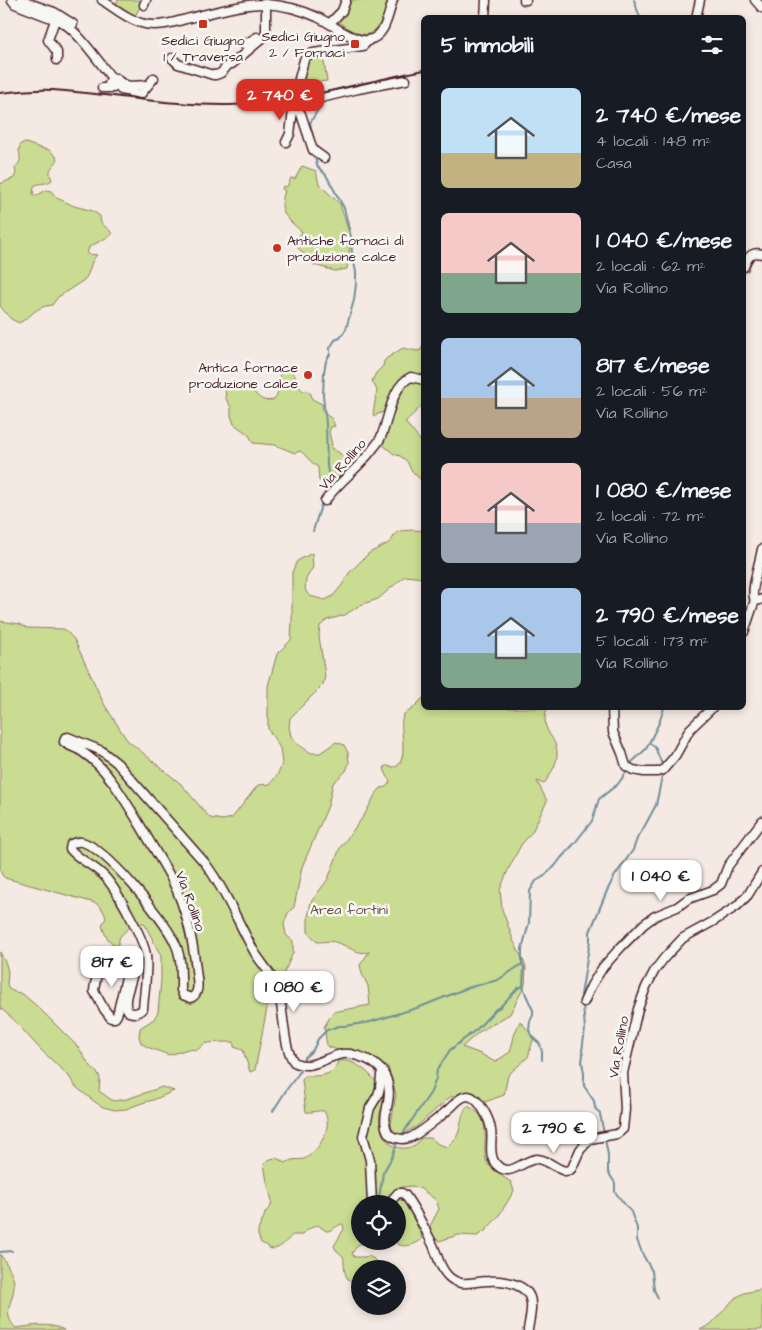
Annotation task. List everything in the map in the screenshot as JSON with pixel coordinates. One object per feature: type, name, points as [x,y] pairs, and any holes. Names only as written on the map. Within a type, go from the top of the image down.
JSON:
[{"type":"street","points":[[12,0],[15,4],[49,16],[68,31],[113,88],[102,88]]},
{"type":"street","points":[[20,0],[49,10],[64,17],[73,24],[90,42],[120,83],[126,86],[147,85]]},
{"type":"street","points":[[102,0],[130,18],[139,22],[156,25],[247,5],[266,4],[315,16],[356,38],[369,40]]},
{"type":"street","points":[[330,23],[342,10],[346,0]]},
{"type":"street","points":[[286,142],[290,134],[298,81],[307,56],[313,53],[364,46],[369,40],[380,34],[393,0]]},
{"type":"street","points":[[485,15],[486,0]]},
{"type":"street","points":[[697,15],[700,0]]},
{"type":"street","points":[[755,0],[762,8]]},
{"type":"street","points":[[172,58],[178,64],[213,75],[221,73],[229,64],[232,64],[264,36],[266,32],[266,4]]},
{"type":"street","points":[[55,20],[48,40],[57,52],[58,60]]},
{"type":"street","points":[[55,20],[70,28],[121,90],[141,94],[154,78]]},
{"type":"street","points":[[241,43],[244,45],[261,34],[266,26]]},
{"type":"street","points":[[294,106],[358,89],[406,80]]},
{"type":"street","points":[[294,106],[301,114],[313,150],[324,158]]},
{"type":"street","points":[[746,263],[749,256],[762,254]]},
{"type":"street","name":"Via Rollino","points":[[325,501],[333,490],[364,461],[381,438],[394,397],[404,382],[411,377],[421,379]]},
{"type":"street","points":[[746,628],[759,600],[754,598],[753,590],[762,549]]},
{"type":"street","points":[[612,710],[612,732],[626,766],[633,770],[657,772],[663,770],[670,763],[690,729],[710,710]]},
{"type":"street","name":"Via Rollino","points":[[92,964],[98,971],[94,991],[109,1016],[115,1018],[117,1015],[128,969],[131,966],[134,968],[134,975],[126,1006],[129,1012],[134,1014],[142,1009],[147,966],[146,954],[141,941],[120,898],[105,877],[70,849],[71,844],[75,842],[82,842],[100,853],[134,886],[164,923],[174,942],[180,958],[181,990],[183,995],[191,998],[197,992],[198,984],[192,939],[173,882],[131,810],[110,779],[79,749],[66,745],[64,742],[65,738],[68,737],[102,751],[117,763],[215,876],[256,955],[272,976],[276,985],[281,999],[290,1057],[294,1062],[305,1066],[347,1054],[376,1064],[387,1077],[389,1091],[385,1118],[386,1128],[393,1137],[402,1139],[410,1138],[442,1115],[460,1099],[468,1096],[473,1098],[477,1101],[492,1130],[493,1158],[499,1166],[510,1170],[538,1159],[563,1171],[570,1170],[580,1150],[590,1139],[617,1134],[622,1129],[625,1109],[624,1073],[638,1009],[655,970],[683,938],[737,906],[748,895],[762,872]]},
{"type":"street","points":[[584,1002],[603,967],[644,924],[654,916],[677,907],[688,899],[713,890],[721,884],[728,866],[762,821]]},
{"type":"street","points":[[372,1195],[370,1160],[364,1136],[370,1108],[378,1095],[383,1071]]},
{"type":"street","points":[[406,1197],[434,1248],[439,1263],[455,1282],[503,1281],[522,1288],[528,1294],[531,1302],[528,1330]]},
{"type":"green space","points":[[118,0],[144,0],[135,16],[115,5]]},
{"type":"green space","points":[[348,0],[389,0],[379,25],[370,33],[364,34],[348,29],[336,20]]},
{"type":"green space","points":[[323,56],[327,81],[300,84],[309,58]]},
{"type":"green space","points":[[22,143],[49,150],[56,156],[57,161],[50,172],[52,180],[34,186],[33,195],[38,195],[46,190],[51,191],[57,198],[74,206],[93,211],[100,216],[101,223],[112,234],[89,247],[87,254],[97,255],[84,280],[58,297],[52,305],[38,309],[19,323],[11,319],[0,306],[0,184],[14,178],[15,168],[20,161],[19,149]]},
{"type":"green space","points":[[302,166],[316,171],[319,184],[340,204],[351,239],[347,269],[335,271],[314,265],[294,242],[302,232],[288,219],[283,210],[282,205],[285,191],[282,189],[283,186],[287,187],[291,178],[295,179]]},
{"type":"green space","points":[[403,348],[421,350],[421,375],[406,374],[401,378],[383,412],[374,416],[377,390],[372,381],[376,373],[383,366],[387,358]]},
{"type":"green space","points":[[283,369],[294,374],[300,388],[303,391],[308,391],[312,399],[322,404],[326,415],[332,419],[335,426],[331,427],[329,432],[331,448],[344,457],[353,469],[340,482],[319,481],[318,467],[300,451],[295,453],[275,445],[253,443],[249,435],[234,424],[231,416],[231,407],[226,399],[225,389],[243,386],[249,388],[260,398],[273,400],[278,392],[279,377]]},
{"type":"green space","points":[[413,381],[421,382],[421,407],[405,422],[421,441],[421,480],[411,470],[407,461],[383,445],[397,396],[405,385]]},
{"type":"green space","points":[[400,531],[421,531],[421,578],[405,576],[378,599],[360,605],[345,615],[327,620],[320,626],[319,636],[325,676],[323,685],[290,718],[291,736],[296,743],[311,753],[320,753],[336,742],[344,745],[348,753],[349,763],[346,771],[333,783],[328,806],[302,867],[294,907],[288,913],[284,924],[286,935],[293,941],[293,953],[282,977],[269,989],[266,997],[267,1008],[255,1070],[250,1072],[243,1050],[234,1047],[234,1042],[206,1043],[197,1050],[188,1049],[169,1055],[147,1047],[141,1043],[139,1036],[140,1028],[154,1019],[158,1012],[161,956],[144,923],[133,924],[121,935],[117,946],[105,935],[102,925],[106,918],[102,909],[97,904],[5,878],[2,875],[0,869],[0,621],[20,624],[27,628],[64,629],[74,639],[104,704],[127,740],[181,784],[210,818],[223,820],[232,818],[258,785],[270,784],[278,774],[282,764],[280,748],[268,729],[268,686],[277,654],[291,640],[292,572],[297,561],[312,553],[313,567],[306,579],[305,589],[310,596],[325,600],[333,596],[349,573],[369,553],[387,544]]},
{"type":"green space","name":"Area fortini","points":[[421,700],[421,710],[547,710],[545,724],[557,748],[557,759],[544,784],[537,781],[547,801],[532,832],[521,845],[500,890],[502,909],[514,942],[526,966],[525,985],[510,1014],[479,1032],[462,1047],[495,1062],[510,1052],[520,1021],[534,1037],[528,1057],[508,1075],[504,1095],[485,1102],[470,1092],[450,1097],[416,1127],[400,1135],[392,1132],[391,1124],[396,1094],[388,1067],[365,1056],[343,1052],[327,1046],[324,1027],[333,1012],[370,1005],[368,986],[360,965],[369,952],[356,951],[333,942],[317,942],[308,932],[308,917],[311,902],[328,879],[340,848],[365,814],[375,795],[390,782],[384,769],[385,766],[396,767],[400,762],[403,751],[402,719],[404,714]]},
{"type":"green space","points":[[0,952],[8,972],[7,984],[9,989],[24,995],[78,1047],[88,1063],[99,1075],[99,1091],[113,1101],[127,1099],[162,1087],[174,1091],[126,1109],[115,1110],[103,1107],[76,1087],[68,1075],[0,1008]]},
{"type":"green space","points":[[338,1061],[356,1064],[379,1085],[385,1094],[379,1115],[382,1132],[387,1141],[399,1148],[408,1148],[415,1145],[421,1138],[431,1138],[438,1144],[447,1147],[457,1136],[463,1113],[467,1106],[477,1112],[485,1128],[485,1155],[487,1163],[492,1168],[504,1173],[503,1177],[511,1182],[514,1191],[498,1217],[485,1231],[477,1236],[458,1235],[439,1241],[432,1235],[430,1226],[439,1209],[436,1200],[421,1189],[412,1186],[402,1187],[396,1191],[395,1195],[351,1195],[351,1250],[354,1250],[352,1253],[354,1257],[369,1256],[374,1260],[351,1260],[351,1280],[347,1278],[343,1256],[334,1246],[344,1229],[343,1224],[326,1231],[318,1225],[302,1235],[292,1235],[282,1245],[272,1249],[261,1243],[258,1230],[272,1201],[264,1164],[274,1158],[285,1163],[304,1159],[310,1156],[320,1145],[326,1131],[327,1117],[324,1111],[306,1112],[302,1080],[305,1076],[320,1076],[331,1072]]},
{"type":"green space","points":[[406,1204],[422,1239],[412,1245],[406,1246]]},
{"type":"green space","points":[[0,1254],[9,1268],[14,1283],[9,1306],[9,1317],[16,1328],[46,1325],[64,1330],[0,1330]]},
{"type":"green space","points":[[762,1290],[762,1330],[700,1330],[711,1324],[735,1298],[744,1293]]},
{"type":"waterway","points":[[634,0],[639,15]]},
{"type":"waterway","points":[[315,146],[310,123],[320,106]]},
{"type":"waterway","points":[[315,156],[317,166],[326,175],[344,208],[351,237],[356,272],[354,300],[346,329],[330,348],[324,372],[323,395],[329,478],[324,498]]},
{"type":"waterway","points":[[313,531],[322,502]]},
{"type":"waterway","points":[[630,764],[646,749],[663,710]]},
{"type":"waterway","points":[[649,743],[655,747],[663,767]]},
{"type":"waterway","points":[[542,1060],[540,1044],[532,1037],[529,1030],[533,1010],[523,986],[524,967],[522,964],[522,949],[529,923],[530,891],[536,881],[555,866],[574,844],[592,821],[599,799],[618,784],[627,771]]},
{"type":"waterway","points":[[582,1000],[581,995],[590,932],[614,877],[633,850],[638,836],[656,805],[663,772]]},
{"type":"waterway","points":[[303,1063],[304,1058],[313,1050],[318,1039],[327,1030],[339,1026],[370,1022],[420,1007],[467,988],[498,980],[522,964]]},
{"type":"waterway","points":[[401,1136],[431,1092],[437,1070],[450,1050],[477,1029],[518,988],[523,986]]},
{"type":"waterway","points":[[583,1005],[585,1029],[582,1051],[584,1086],[600,1114],[604,1134]]},
{"type":"waterway","points":[[273,1111],[299,1073],[301,1067]]},
{"type":"waterway","points":[[605,1139],[608,1155],[608,1172],[615,1183],[615,1192],[631,1212],[637,1228],[637,1240],[652,1271],[654,1290],[658,1298]]},
{"type":"waterway","points":[[379,1195],[383,1173],[392,1157],[398,1140]]},
{"type":"waterway","points":[[0,1252],[12,1251]]},
{"type":"railway","points":[[0,93],[53,90],[186,104],[230,105],[279,101],[421,71]]},
{"type":"place","name":"Sedici Giugno 1 / Traversa","points":[[203,24]]},
{"type":"place","name":"Sedici Giugno 2 / Fornaci","points":[[355,44]]},
{"type":"place","name":"Antiche fornaci di produzione calce","points":[[277,248]]},
{"type":"place","name":"Antica fornace produzione calce","points":[[308,375]]}]
